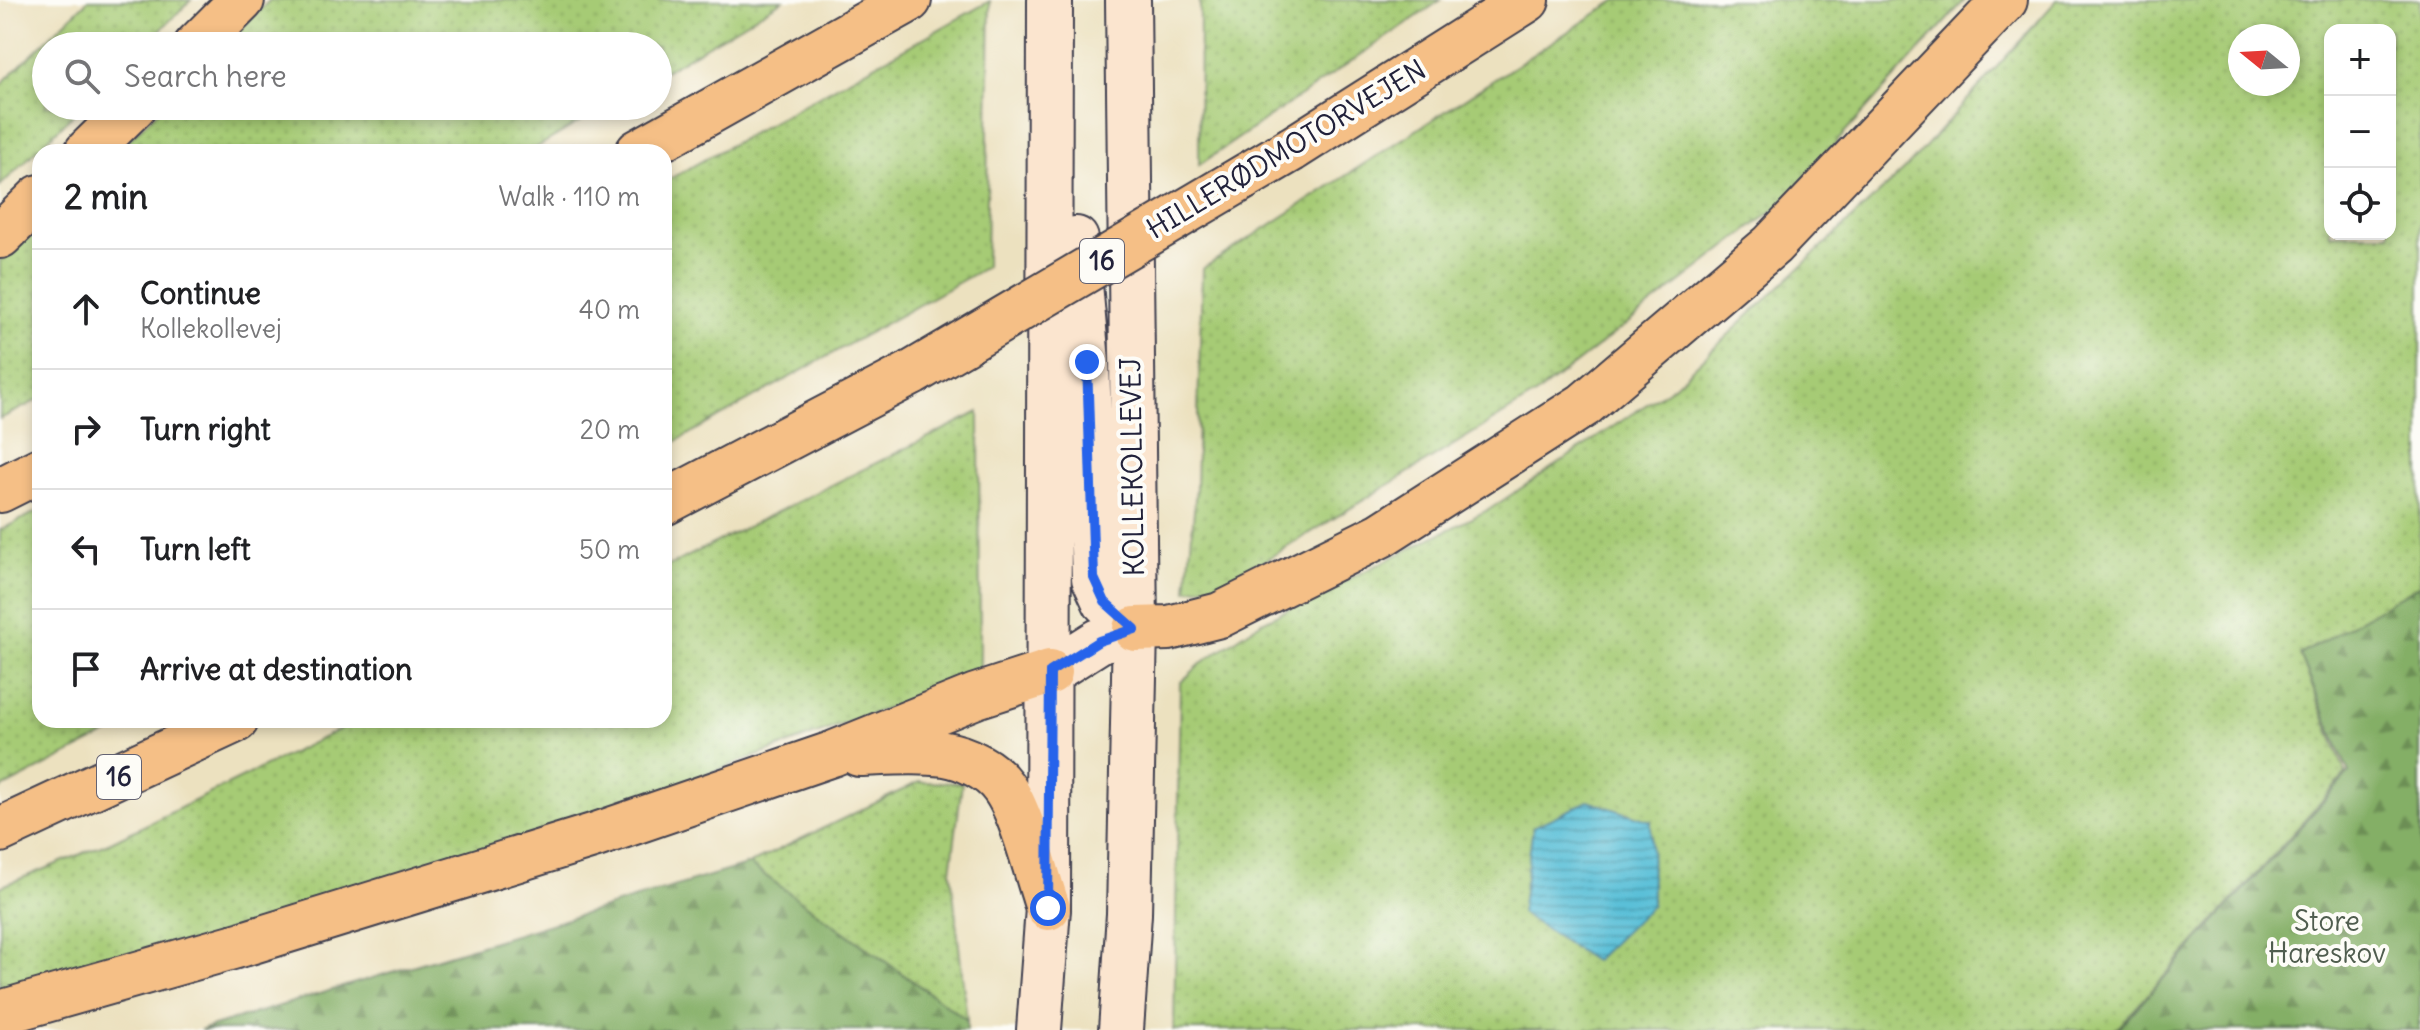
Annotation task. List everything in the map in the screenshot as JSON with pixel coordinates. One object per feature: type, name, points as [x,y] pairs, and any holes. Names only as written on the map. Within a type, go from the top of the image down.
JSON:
[{"type":"highway","points":[[210,32],[242,0]]},
{"type":"highway","points":[[652,144],[909,0]]},
{"type":"highway","name":"HILLERØDMOTORVEJEN","points":[[672,499],[912,373],[1292,149],[1527,0]]},
{"type":"highway","points":[[1135,629],[1169,628],[1220,615],[1381,535],[1584,405],[1772,245],[2005,0]]},
{"type":"highway","points":[[95,144],[120,120]]},
{"type":"highway","points":[[0,236],[32,205]]},
{"type":"highway","points":[[0,490],[32,474]]},
{"type":"highway","points":[[0,1013],[243,944],[567,844],[832,754],[976,696],[1050,672]]},
{"type":"highway","name":"16","points":[[0,830],[219,728]]},
{"type":"highway","points":[[832,754],[947,754],[969,762],[994,777],[1009,798],[1048,908]]},
{"type":"street","points":[[1050,672],[1099,641],[1135,629],[1105,602],[1094,578],[1087,362],[1052,0]]},
{"type":"street","points":[[1039,1030],[1048,908],[1052,0]]},
{"type":"street","name":"KOLLEKOLLEVEJ","points":[[1121,1030],[1129,914],[1135,629],[1128,0]]},
{"type":"green space","points":[[88,0],[191,0],[158,32],[55,32]]},
{"type":"green space","points":[[270,0],[783,0],[672,67],[672,32],[238,32]]},
{"type":"green space","points":[[1200,0],[1441,0],[1199,165]]},
{"type":"green space","points":[[1617,0],[1965,0],[1779,206],[1535,395],[1230,582],[1187,590],[1196,488],[1202,269]]},
{"type":"green space","points":[[2057,0],[2420,0],[2420,585],[2300,655],[2346,774],[2116,1030],[1174,1030],[1180,683],[1204,661],[1262,622],[1490,509],[1674,386],[1909,165]]},
{"type":"green space","points":[[990,1],[986,267],[672,444],[672,178]]},
{"type":"green space","points":[[32,54],[32,120],[68,120],[43,144],[32,144],[32,155],[0,186],[0,85]]},
{"type":"green space","points":[[149,120],[583,120],[542,144],[125,144]]},
{"type":"green space","points":[[32,230],[32,403],[0,419],[0,260]]},
{"type":"green space","points":[[979,412],[980,674],[243,944],[0,1003],[0,887],[111,842],[343,728],[672,728],[672,564]]},
{"type":"green space","points":[[32,514],[32,728],[118,728],[0,789],[0,530]]},
{"type":"green space","name":"Store Hareskov","points":[[2420,585],[2420,1030],[2117,1030],[2349,773],[2300,655]]},
{"type":"green space","points":[[919,782],[962,783],[951,872],[967,1020],[749,864]]},
{"type":"green space","points":[[749,864],[967,1020],[967,1030],[200,1030]]},
{"type":"water","points":[[1588,801],[1651,821],[1652,905],[1594,961],[1521,913],[1533,827]]},
{"type":"route","points":[[1048,908],[1050,672],[1099,641],[1135,629],[1105,602],[1094,578],[1087,362]]}]
